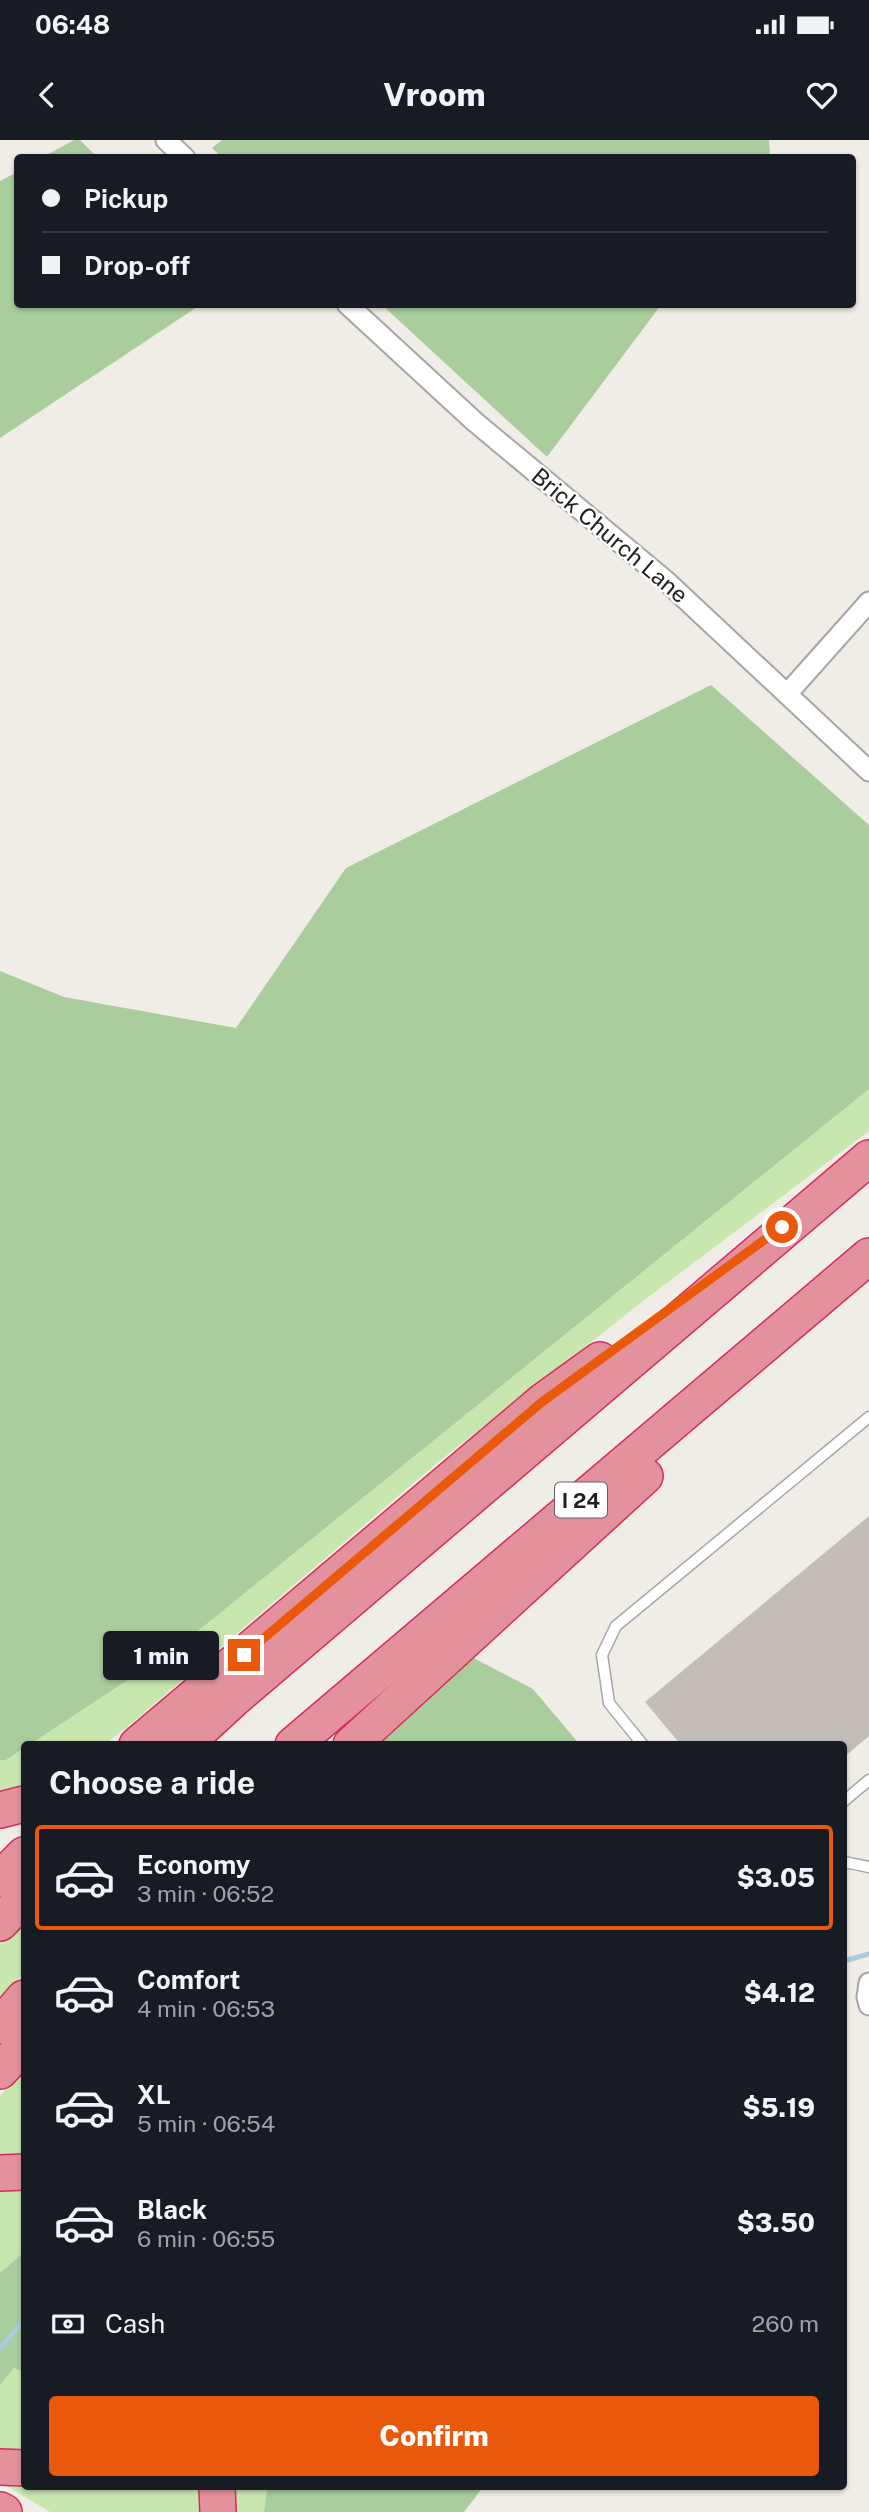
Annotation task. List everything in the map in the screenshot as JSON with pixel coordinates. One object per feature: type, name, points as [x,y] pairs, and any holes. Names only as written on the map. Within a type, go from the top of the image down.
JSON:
[{"type":"highway","points":[[188,1741],[235,1698],[869,1158]]},
{"type":"highway","points":[[142,1741],[542,1402],[826,1195]]},
{"type":"highway","name":"I 24","points":[[298,1741],[869,1256]]},
{"type":"highway","points":[[355,1740],[804,1331],[869,1266]]},
{"type":"highway","points":[[0,1810],[21,1805]]},
{"type":"highway","points":[[0,1879],[21,1858]]},
{"type":"highway","points":[[0,1923],[21,1901]]},
{"type":"highway","points":[[0,2026],[21,2002]]},
{"type":"highway","points":[[0,2071],[21,2048]]},
{"type":"highway","points":[[0,2173],[21,2172]]},
{"type":"highway","points":[[0,2468],[21,2468]]},
{"type":"highway","points":[[217,2490],[218,2512]]},
{"type":"street","points":[[166,140],[181,154]]},
{"type":"street","name":"Brick Church Lane","points":[[351,308],[475,422],[665,580],[787,694],[867,763]]},
{"type":"street","points":[[787,694],[869,602]]},
{"type":"street","points":[[869,1983],[869,2005]]},
{"type":"lane","points":[[640,1741],[609,1703],[603,1655],[616,1626],[869,1417]]},
{"type":"lane","points":[[847,1798],[869,1780]]},
{"type":"lane","points":[[847,1863],[869,1867]]},
{"type":"green space","points":[[74,140],[80,140],[94,154],[48,154]]},
{"type":"green space","points":[[222,140],[769,140],[770,154],[219,154],[212,148]]},
{"type":"green space","points":[[14,174],[14,308],[195,308],[0,438],[0,181]]},
{"type":"green space","points":[[385,308],[659,308],[547,457]]},
{"type":"green space","points":[[711,685],[869,825],[869,1089],[178,1647],[35,1741],[21,1741],[21,1750],[6,1760],[0,1760],[0,971],[64,997],[236,1028],[346,868]]},
{"type":"green space","points":[[869,1089],[869,1131],[647,1298],[437,1463],[125,1729],[108,1741],[35,1741],[178,1647]]},
{"type":"green space","points":[[468,1655],[533,1689],[577,1741],[378,1741]]},
{"type":"green space","points":[[21,1750],[21,1787],[0,1791],[0,1760],[6,1760]]},
{"type":"green space","points":[[21,1916],[21,1975],[0,1999],[0,1939]]},
{"type":"green space","points":[[21,2071],[21,2160],[0,2158],[0,2096]]},
{"type":"green space","points":[[0,2186],[21,2188],[21,2255],[0,2273]]},
{"type":"green space","points":[[21,2255],[21,2372],[14,2368],[0,2385],[0,2273]]},
{"type":"green space","points":[[14,2368],[21,2372],[21,2449],[0,2452],[0,2385]]},
{"type":"green space","points":[[21,2478],[21,2490],[205,2490],[205,2512],[50,2512],[0,2482]]},
{"type":"green space","points":[[234,2490],[267,2490],[264,2512],[236,2512]]},
{"type":"green space","points":[[267,2490],[481,2490],[464,2512],[264,2512]]},
{"type":"building","points":[[869,1516],[869,1736],[847,1754],[847,1741],[678,1741],[645,1702]]},
{"type":"waterway","points":[[847,1960],[869,1954]]},
{"type":"waterway","points":[[0,2348],[21,2324]]},
{"type":"route","points":[[244,1655],[542,1402],[782,1227]]}]
